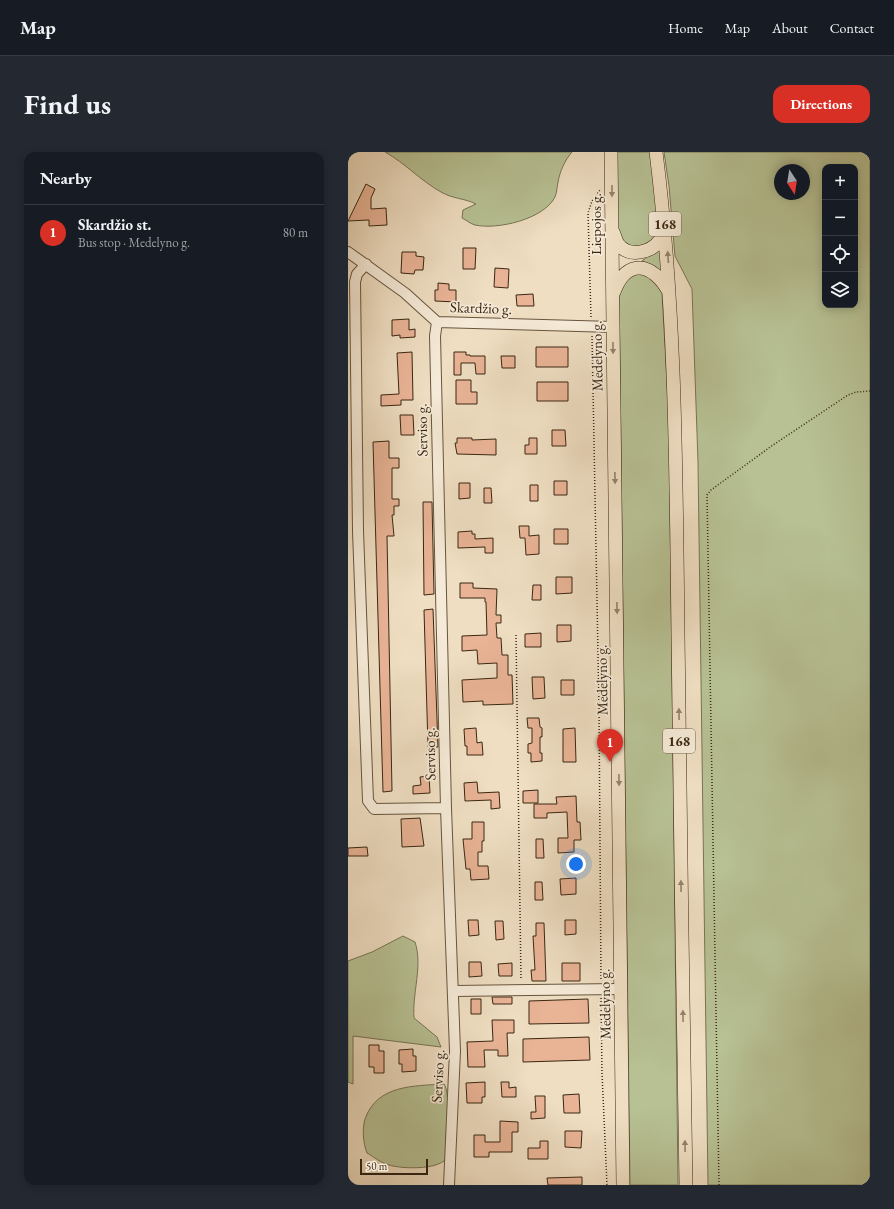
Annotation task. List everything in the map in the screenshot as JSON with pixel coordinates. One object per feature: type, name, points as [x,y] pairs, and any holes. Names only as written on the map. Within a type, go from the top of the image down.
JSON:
[{"type":"main road","name":"Liepojos g.","points":[[611,152],[612,295]]},
{"type":"main road","name":"168","points":[[656,152],[665,225],[671,296],[675,426],[686,1185]]},
{"type":"main road","points":[[612,229],[618,244],[628,251],[640,253],[650,250],[660,240],[665,225]]},
{"type":"main road","points":[[612,295],[618,280],[627,271],[638,268],[652,271],[661,279],[671,296]]},
{"type":"main road","name":"Medelyno g.","points":[[612,295],[623,1185]]},
{"type":"street","name":"Skardžio g.","points":[[348,252],[405,293],[437,322],[613,327]]},
{"type":"street","points":[[366,264],[357,274],[355,282],[358,523],[368,801],[374,809],[446,808]]},
{"type":"street","name":"Serviso g.","points":[[437,322],[435,336],[446,808],[454,991],[455,1051],[449,1185]]},
{"type":"street","points":[[454,991],[621,988]]},
{"type":"path","points":[[601,184],[600,190],[592,201],[588,213],[592,327],[599,707],[602,1073],[607,1185]]},
{"type":"path","points":[[719,1185],[707,495],[711,490],[773,445],[848,395],[856,392],[870,391]]},
{"type":"path","points":[[516,635],[521,990]]},
{"type":"green space","points":[[385,152],[572,152],[563,166],[555,197],[549,205],[531,217],[520,221],[496,226],[485,226],[473,224],[462,218],[463,210],[476,204],[441,192]]},
{"type":"green space","points":[[617,152],[650,152],[660,225],[657,237],[639,248],[622,244],[617,229]]},
{"type":"green space","points":[[664,152],[870,152],[870,1185],[708,1185],[698,462],[692,289],[675,256],[669,186]]},
{"type":"green space","points":[[662,245],[664,273],[642,261]]},
{"type":"green space","points":[[635,273],[651,275],[662,293],[669,420],[678,1185],[630,1185],[619,293],[620,287]]},
{"type":"green space","points":[[403,936],[415,942],[417,951],[418,970],[414,999],[414,1018],[437,1037],[441,1047],[353,1036],[353,1084],[348,1082],[348,961],[372,952]]},
{"type":"green space","points":[[444,1084],[448,1108],[448,1132],[446,1159],[442,1163],[419,1168],[402,1167],[386,1164],[367,1153],[363,1136],[363,1127],[365,1119],[378,1099],[397,1090],[409,1087]]},
{"type":"building","points":[[366,184],[375,189],[371,198],[371,209],[386,208],[387,225],[369,226],[369,220],[348,221]]},
{"type":"building","points":[[463,248],[476,248],[475,269],[463,269]]},
{"type":"building","points":[[402,252],[416,252],[416,256],[424,257],[423,270],[415,270],[414,274],[401,273]]},
{"type":"building","points":[[495,268],[509,269],[508,288],[494,287]]},
{"type":"building","points":[[438,283],[449,284],[449,290],[456,290],[456,302],[435,301],[435,290],[438,290]]},
{"type":"building","points":[[533,294],[534,306],[517,306],[516,295]]},
{"type":"building","points":[[409,319],[409,330],[415,329],[415,337],[400,338],[400,335],[392,336],[392,320]]},
{"type":"building","points":[[536,347],[568,347],[568,367],[536,367]]},
{"type":"building","points":[[412,352],[413,400],[401,400],[401,405],[381,406],[381,395],[399,394],[397,353]]},
{"type":"building","points":[[454,352],[466,352],[466,355],[470,356],[485,356],[485,374],[476,374],[475,363],[461,363],[461,375],[454,375]]},
{"type":"building","points":[[501,356],[515,356],[515,368],[502,368]]},
{"type":"building","points":[[456,380],[471,380],[471,392],[477,392],[477,404],[456,404]]},
{"type":"building","points":[[537,382],[568,382],[568,401],[537,401]]},
{"type":"building","points":[[400,415],[413,415],[414,435],[401,435]]},
{"type":"building","points":[[552,430],[565,430],[566,446],[552,446]]},
{"type":"building","points":[[457,438],[472,438],[472,440],[496,439],[496,455],[457,454],[455,443],[457,443]]},
{"type":"building","points":[[529,438],[537,438],[537,454],[525,454],[525,445],[529,445]]},
{"type":"building","points":[[389,441],[389,458],[399,458],[399,468],[392,468],[392,499],[399,499],[399,506],[394,506],[394,515],[392,515],[394,536],[387,536],[392,791],[383,792],[373,442]]},
{"type":"building","points":[[554,481],[567,481],[567,495],[554,495]]},
{"type":"building","points":[[459,483],[470,483],[470,498],[459,499]]},
{"type":"building","points":[[530,485],[538,485],[538,501],[530,501]]},
{"type":"building","points":[[484,488],[491,488],[492,503],[484,503]]},
{"type":"building","points":[[423,502],[432,502],[434,594],[424,595]]},
{"type":"building","points":[[519,526],[529,526],[529,536],[539,535],[539,554],[526,555],[525,538],[520,538]]},
{"type":"building","points":[[554,529],[568,529],[568,544],[554,544]]},
{"type":"building","points":[[472,531],[472,534],[475,534],[475,539],[493,538],[493,553],[485,553],[485,547],[458,548],[458,532]]},
{"type":"building","points":[[556,577],[572,577],[572,593],[556,594]]},
{"type":"building","points":[[460,583],[473,583],[473,588],[497,589],[496,615],[501,615],[501,623],[496,623],[497,638],[501,638],[502,655],[508,655],[508,675],[512,675],[513,704],[483,705],[483,701],[463,702],[462,680],[497,678],[497,663],[478,664],[477,650],[462,651],[462,636],[487,635],[485,598],[460,598]]},
{"type":"building","points":[[533,585],[541,585],[541,600],[532,600]]},
{"type":"building","points":[[433,609],[438,747],[428,747],[424,610]]},
{"type":"building","points":[[557,625],[571,625],[571,641],[557,642]]},
{"type":"building","points":[[541,633],[541,647],[525,647],[525,634]]},
{"type":"building","points":[[532,677],[544,677],[545,698],[533,699]]},
{"type":"building","points":[[561,680],[574,680],[574,695],[561,695]]},
{"type":"building","points":[[527,718],[539,718],[540,727],[542,728],[542,737],[540,737],[540,753],[542,753],[542,761],[531,762],[531,753],[528,753],[528,744],[532,743],[532,728],[528,728]]},
{"type":"building","points":[[476,728],[477,743],[482,742],[483,755],[467,755],[464,729]]},
{"type":"building","points":[[575,728],[576,762],[563,762],[563,729]]},
{"type":"building","points":[[429,776],[430,793],[413,794],[413,786],[421,785],[420,777]]},
{"type":"building","points":[[477,782],[478,793],[499,792],[500,808],[491,809],[491,800],[465,801],[464,783]]},
{"type":"building","points":[[538,790],[538,803],[523,803],[523,791]]},
{"type":"building","points":[[576,796],[577,822],[580,822],[581,840],[574,840],[574,852],[558,853],[558,838],[568,838],[567,812],[547,813],[547,818],[534,818],[534,804],[557,804],[556,797]]},
{"type":"building","points":[[420,818],[424,846],[402,847],[401,819]]},
{"type":"building","points":[[472,822],[484,822],[484,841],[482,841],[482,852],[478,852],[478,866],[488,866],[489,879],[471,880],[470,869],[466,869],[463,839],[472,839]]},
{"type":"building","points":[[536,839],[543,839],[544,858],[536,858]]},
{"type":"building","points":[[367,847],[368,856],[348,856],[348,848]]},
{"type":"building","points":[[576,878],[576,894],[561,895],[560,879]]},
{"type":"building","points":[[535,882],[542,882],[543,900],[535,900]]},
{"type":"building","points":[[468,920],[478,920],[479,935],[469,936]]},
{"type":"building","points":[[565,920],[576,920],[576,934],[565,935]]},
{"type":"building","points":[[495,921],[503,921],[504,939],[496,940]]},
{"type":"building","points":[[536,923],[544,923],[546,981],[532,981],[531,970],[535,970],[533,936],[536,936]]},
{"type":"building","points":[[469,962],[481,962],[482,976],[469,977]]},
{"type":"building","points":[[512,963],[512,976],[499,976],[498,964]]},
{"type":"building","points":[[562,963],[580,963],[580,981],[562,981]]},
{"type":"building","points":[[492,997],[512,997],[512,1004],[493,1004]]},
{"type":"building","points":[[471,999],[481,999],[481,1014],[471,1014]]},
{"type":"building","points":[[588,999],[589,1023],[529,1024],[529,1001]]},
{"type":"building","points":[[492,1020],[514,1020],[514,1033],[507,1033],[508,1056],[498,1056],[498,1050],[484,1050],[485,1067],[468,1067],[467,1042],[493,1041]]},
{"type":"building","points":[[589,1037],[590,1060],[523,1062],[523,1039]]},
{"type":"building","points":[[369,1045],[379,1045],[379,1051],[384,1051],[384,1073],[374,1073],[374,1067],[369,1067]]},
{"type":"building","points":[[413,1049],[413,1056],[416,1056],[416,1071],[402,1072],[402,1064],[399,1064],[399,1050]]},
{"type":"building","points":[[485,1082],[485,1097],[482,1097],[482,1103],[467,1103],[466,1083]]},
{"type":"building","points":[[501,1082],[509,1082],[509,1088],[516,1087],[516,1097],[502,1097]]},
{"type":"building","points":[[579,1094],[580,1113],[564,1113],[563,1095]]},
{"type":"building","points":[[535,1096],[545,1096],[545,1118],[531,1119],[531,1112],[536,1112]]},
{"type":"building","points":[[500,1121],[518,1122],[518,1132],[512,1132],[512,1152],[489,1152],[489,1157],[474,1157],[474,1135],[485,1135],[485,1142],[500,1142]]},
{"type":"building","points":[[565,1131],[582,1131],[581,1148],[565,1147]]},
{"type":"building","points":[[540,1141],[548,1141],[548,1159],[528,1159],[528,1148],[540,1148]]},
{"type":"building","points":[[582,1177],[582,1185],[548,1185],[547,1178]]},
{"type":"place","name":"Skardžio st.","points":[[610,762]]}]
